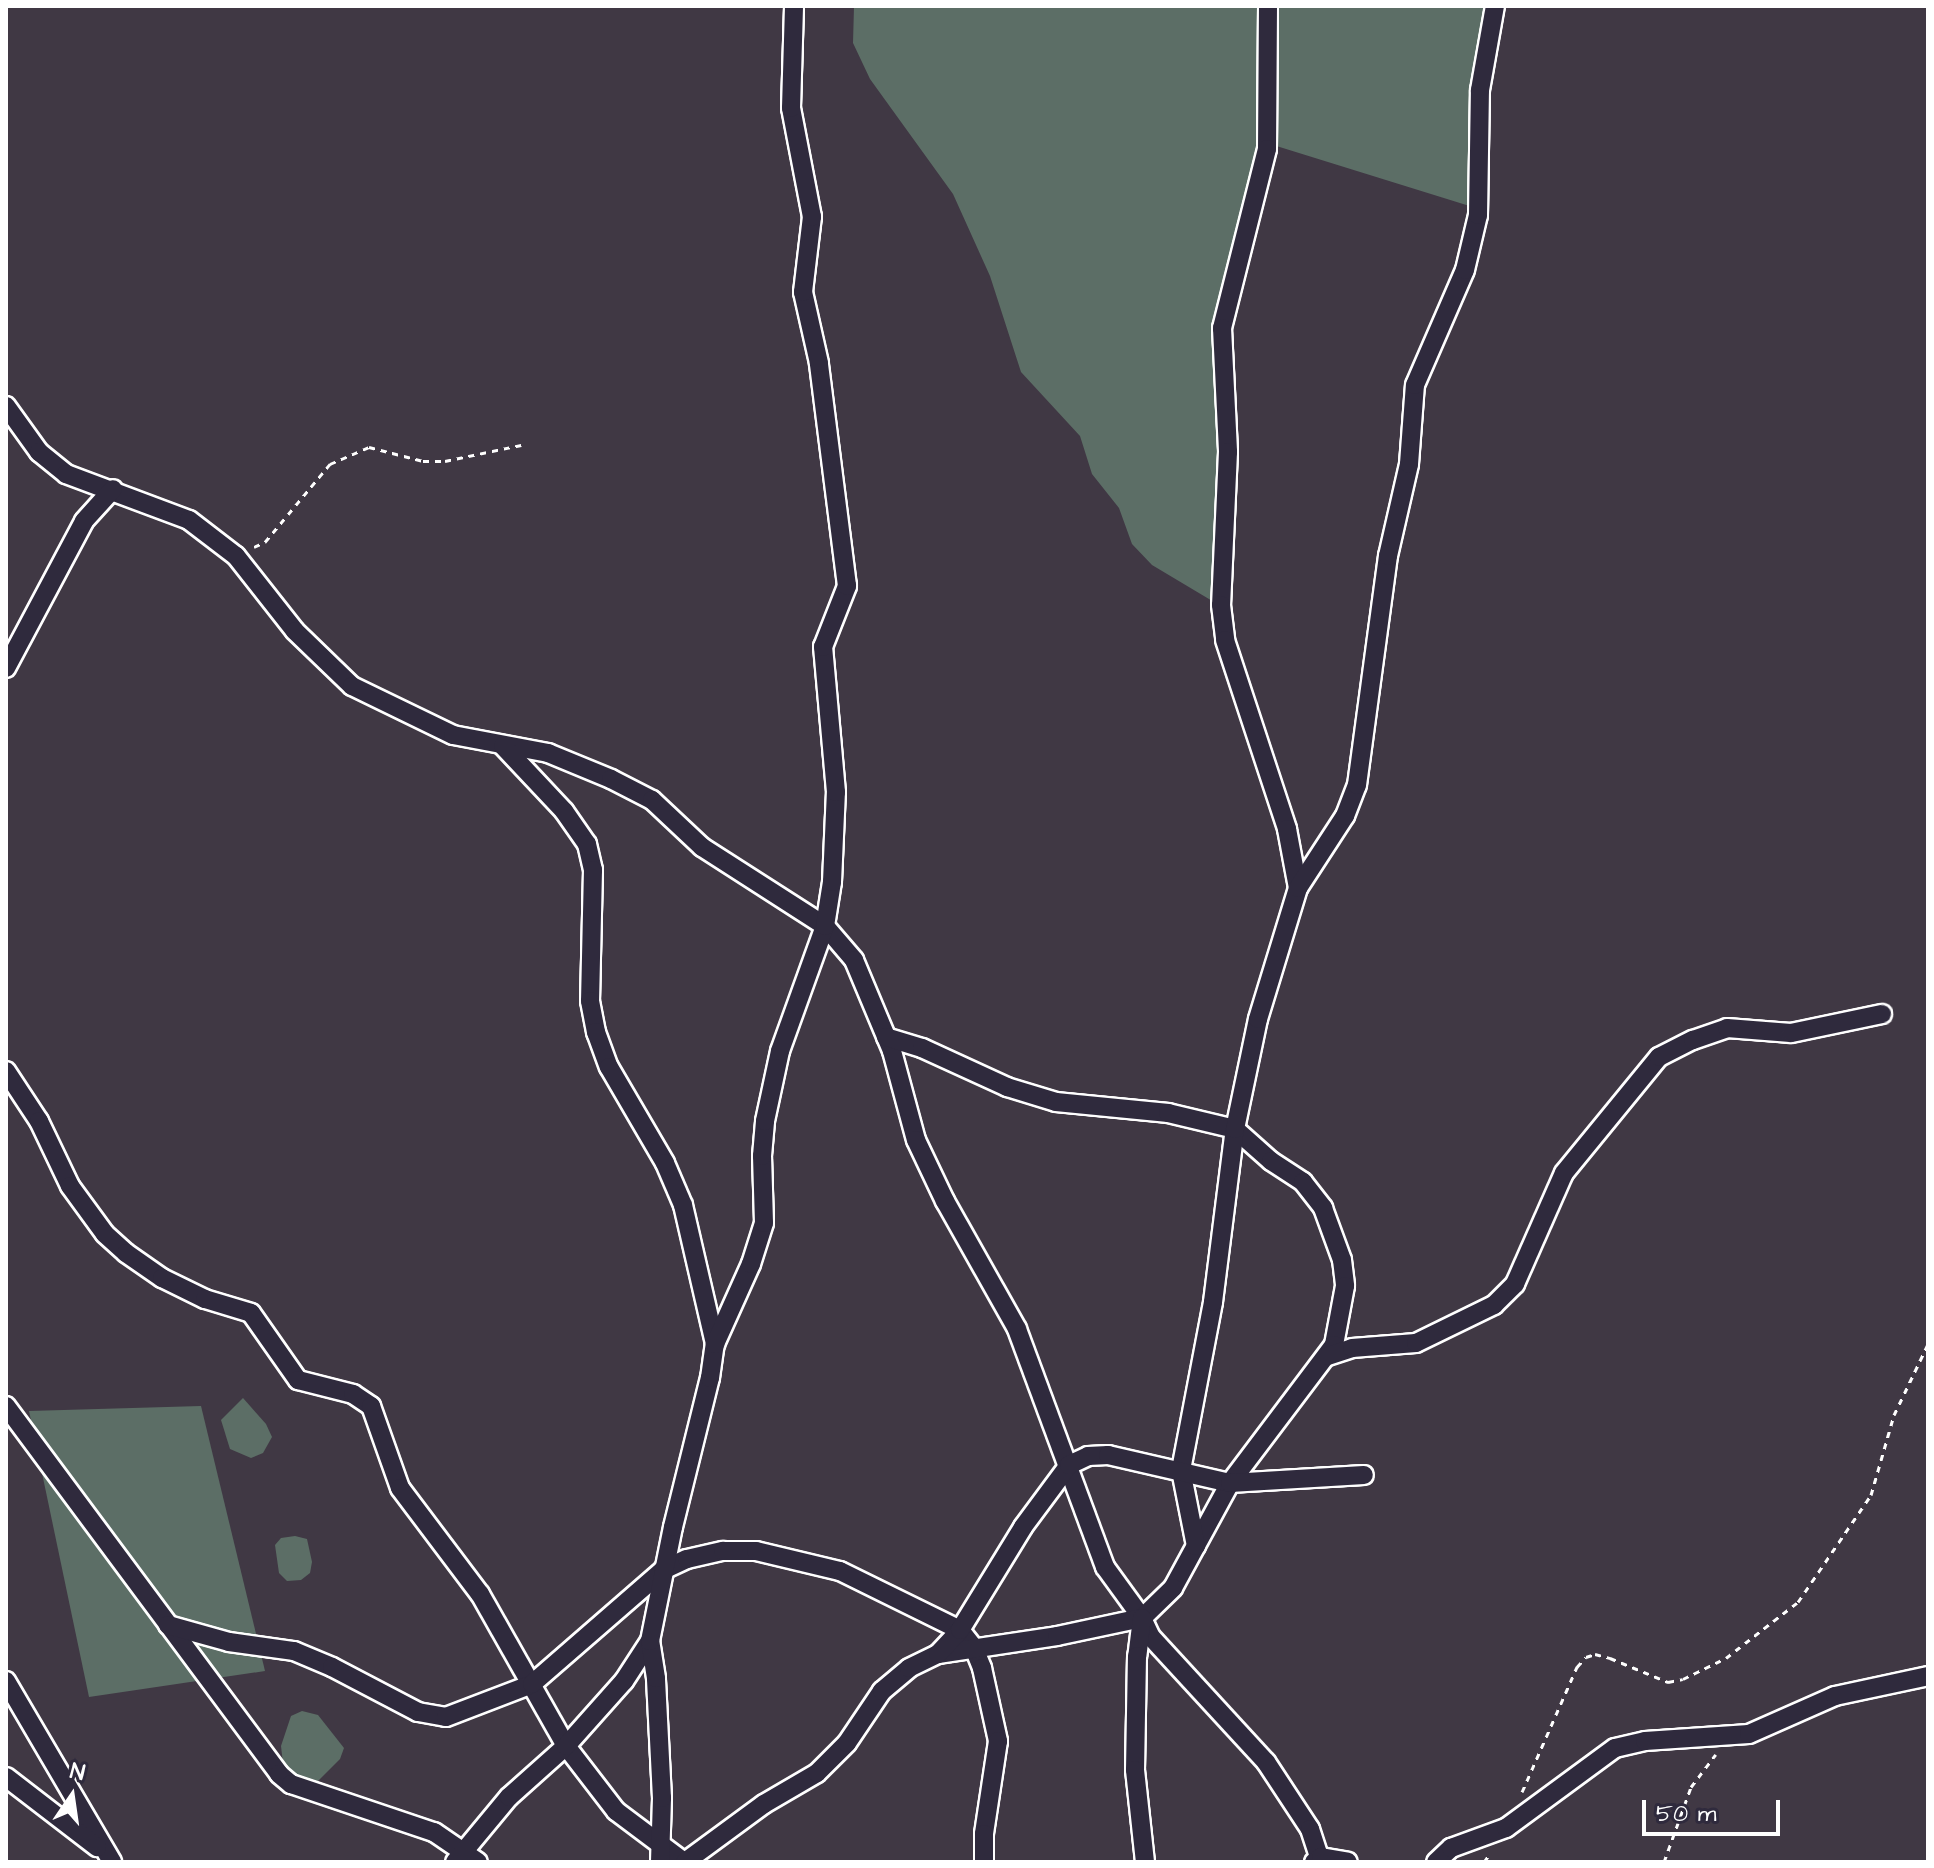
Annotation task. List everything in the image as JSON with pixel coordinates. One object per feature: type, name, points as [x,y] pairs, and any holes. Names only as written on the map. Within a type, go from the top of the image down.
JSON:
[{"type":"street","points":[[661,1855],[656,1678],[650,1641],[663,1570],[691,1463],[715,1344],[751,1264],[764,1223],[762,1156],[765,1121],[780,1051],[825,926],[832,882],[836,792],[823,647],[847,586],[819,363],[803,292],[812,217],[791,108],[794,6]]},
{"type":"street","points":[[1268,6],[1267,149],[1239,247],[1222,328],[1228,452],[1221,605],[1225,640],[1287,829],[1298,888]]},
{"type":"street","points":[[1196,1546],[1181,1470],[1219,1265],[1235,1129],[1258,1019],[1298,888],[1345,816],[1357,785],[1388,556],[1409,464],[1415,385],[1465,270],[1478,215],[1480,90],[1495,6]]},
{"type":"street","points":[[6,406],[39,452],[66,474],[113,489],[189,520],[236,556],[295,631],[352,686],[453,735],[548,753],[652,800],[702,847],[825,926],[854,960],[886,1037],[916,1140],[945,1201],[1017,1329],[1105,1567],[1142,1618],[1151,1637],[1266,1762],[1298,1808],[1319,1860],[1348,1862]]},
{"type":"street","points":[[6,668],[84,521],[113,489]]},
{"type":"street","points":[[503,746],[564,811],[587,844],[593,870],[590,1001],[596,1032],[609,1067],[665,1163],[683,1205],[715,1344]]},
{"type":"street","points":[[1328,1356],[1352,1348],[1416,1343],[1494,1305],[1515,1284],[1564,1173],[1659,1057],[1727,1028],[1791,1033],[1882,1014]]},
{"type":"street","points":[[6,1071],[39,1121],[70,1186],[105,1234],[162,1278],[205,1299],[251,1313],[298,1380],[353,1394],[371,1406],[400,1488],[480,1594],[566,1746],[616,1811],[661,1855],[684,1862],[764,1804],[817,1773],[847,1743],[882,1691],[909,1668],[938,1654],[1057,1636],[1142,1618],[1173,1588],[1230,1483],[1328,1356],[1342,1317],[1345,1286],[1342,1260],[1323,1208],[1303,1182],[1271,1161],[1235,1129],[1168,1113],[1056,1102],[1007,1087],[922,1048],[886,1037]]},
{"type":"street","points":[[6,1406],[279,1774],[291,1784],[434,1832],[459,1856],[478,1862]]},
{"type":"street","points":[[938,1654],[960,1630],[1023,1527],[1069,1465],[1088,1456],[1108,1455],[1230,1483],[1364,1475]]},
{"type":"street","points":[[168,1625],[229,1642],[294,1651],[332,1667],[418,1712],[446,1717],[532,1684],[663,1570],[687,1559],[723,1551],[756,1551],[840,1571],[960,1630],[974,1648],[982,1668],[998,1741],[984,1834],[984,1862]]},
{"type":"street","points":[[1142,1618],[1137,1656],[1135,1770],[1145,1862]]},
{"type":"street","points":[[459,1856],[509,1797],[566,1746],[624,1681],[650,1641]]},
{"type":"street","points":[[1436,1862],[1451,1848],[1506,1828],[1615,1748],[1645,1741],[1749,1734],[1835,1696],[1928,1676]]},
{"type":"street","points":[[6,1681],[109,1857]]},
{"type":"street","points":[[6,1777],[109,1857],[124,1862]]},
{"type":"path","points":[[236,556],[265,542],[330,464],[369,447],[423,461],[445,461],[521,445]]},
{"type":"path","points":[[1518,1801],[1577,1667],[1586,1657],[1595,1654],[1610,1658],[1668,1682],[1683,1679],[1726,1658],[1798,1602],[1871,1495],[1894,1415],[1928,1344]]},
{"type":"path","points":[[1664,1862],[1691,1787],[1732,1736]]},
{"type":"path","points":[[1484,1862],[1506,1828]]},
{"type":"green space","points":[[854,6],[1493,6],[1476,208],[1267,143],[1224,307],[1219,605],[1152,565],[1132,544],[1119,508],[1092,474],[1080,436],[1021,372],[990,276],[953,194],[870,79],[853,43]]},
{"type":"green space","points":[[243,1398],[266,1424],[272,1437],[263,1453],[251,1458],[230,1449],[221,1420]]},
{"type":"green space","points":[[201,1406],[265,1671],[89,1697],[29,1411]]},
{"type":"green space","points":[[295,1536],[307,1539],[312,1562],[310,1573],[301,1580],[287,1581],[279,1573],[275,1545],[281,1538]]},
{"type":"green space","points":[[302,1711],[318,1715],[344,1748],[340,1759],[311,1788],[284,1772],[281,1746],[291,1716]]}]
